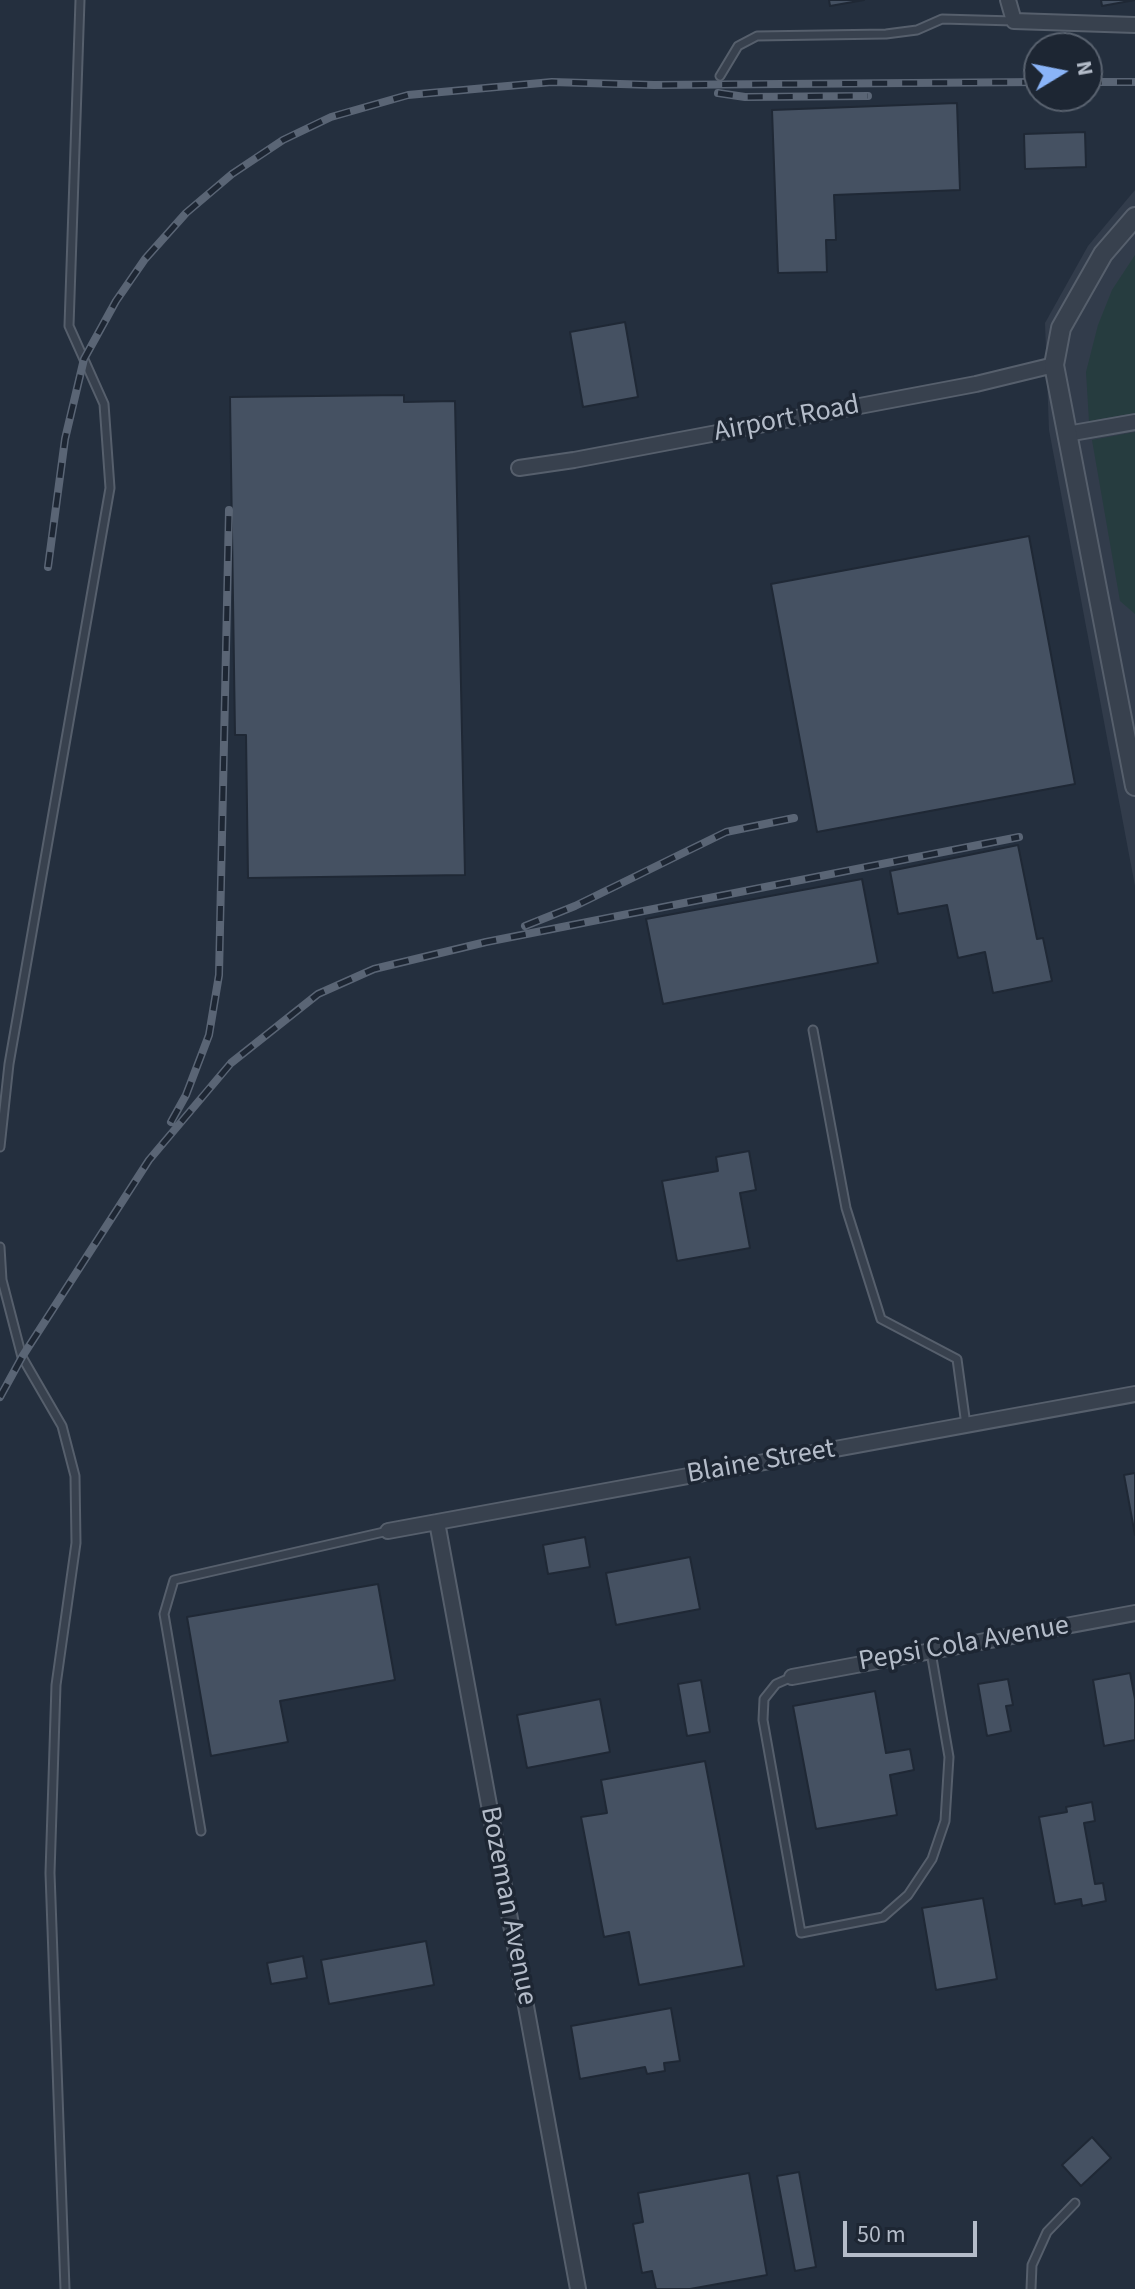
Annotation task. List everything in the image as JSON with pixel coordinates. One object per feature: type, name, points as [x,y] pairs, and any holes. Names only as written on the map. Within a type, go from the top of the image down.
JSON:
[{"type":"street","points":[[1008,0],[1014,21],[1135,25]]},
{"type":"street","points":[[1135,217],[1103,254],[1061,328],[1054,365],[1135,786]]},
{"type":"street","name":"Airport Road","points":[[519,468],[976,384],[1054,365]]},
{"type":"street","points":[[1067,434],[1135,422]]},
{"type":"street","name":"Blaine Street","points":[[388,1531],[1135,1394]]},
{"type":"street","name":"Bozeman Avenue","points":[[437,1522],[578,2289]]},
{"type":"street","name":"Pepsi Cola Avenue","points":[[792,1677],[1135,1613]]},
{"type":"lane","points":[[0,1147],[9,1064],[110,488],[104,404],[69,326],[80,0]]},
{"type":"lane","points":[[720,76],[738,46],[757,36],[886,34],[917,30],[942,19],[1014,21]]},
{"type":"lane","points":[[813,1030],[846,1208],[881,1319],[957,1359],[966,1425]]},
{"type":"lane","points":[[0,1247],[2,1280],[22,1357],[62,1426],[75,1476],[76,1543],[56,1685],[50,1873],[65,2289]]},
{"type":"lane","points":[[201,1831],[164,1614],[174,1580],[388,1531]]},
{"type":"lane","points":[[792,1677],[776,1684],[764,1699],[763,1720],[801,1933],[883,1917],[908,1895],[932,1859],[945,1821],[949,1757],[931,1651]]},
{"type":"lane","points":[[1031,2289],[1032,2265],[1047,2232],[1075,2203]]},
{"type":"shaded area","points":[[1135,190],[1135,886],[1049,430],[1045,323],[1088,246]]},
{"type":"green space","points":[[1135,255],[1135,413],[1089,421],[1086,372],[1098,325],[1112,290]]},
{"type":"green space","points":[[1135,432],[1135,614],[1120,601],[1092,440]]},
{"type":"building","points":[[829,0],[864,0],[830,6]]},
{"type":"building","points":[[1101,0],[1135,0],[1102,6]]},
{"type":"building","points":[[957,103],[960,190],[834,195],[836,240],[826,240],[827,272],[778,273],[772,110]]},
{"type":"building","points":[[1085,132],[1086,167],[1025,169],[1024,134]]},
{"type":"building","points":[[625,322],[638,397],[583,407],[570,332]]},
{"type":"building","points":[[404,395],[404,402],[455,401],[465,875],[248,878],[246,735],[235,735],[230,397]]},
{"type":"building","points":[[1029,536],[1075,784],[817,832],[771,584]]},
{"type":"building","points":[[1018,845],[1037,939],[1043,938],[1052,981],[993,993],[985,952],[958,958],[947,905],[898,914],[890,871]]},
{"type":"building","points":[[862,879],[878,963],[663,1004],[646,919]]},
{"type":"building","points":[[749,1151],[756,1190],[740,1193],[750,1248],[677,1261],[662,1181],[718,1171],[716,1157]]},
{"type":"building","points":[[1135,1473],[1135,1535],[1124,1475]]},
{"type":"building","points":[[585,1537],[590,1567],[548,1574],[543,1545]]},
{"type":"building","points":[[690,1557],[700,1609],[616,1625],[606,1573]]},
{"type":"building","points":[[378,1584],[395,1680],[280,1701],[288,1742],[211,1756],[187,1617]]},
{"type":"building","points":[[1130,1673],[1135,1699],[1135,1740],[1104,1746],[1093,1680]]},
{"type":"building","points":[[1008,1679],[1013,1705],[1006,1706],[1011,1731],[987,1736],[978,1684]]},
{"type":"building","points":[[701,1680],[710,1732],[687,1736],[678,1684]]},
{"type":"building","points":[[875,1691],[886,1753],[910,1749],[914,1770],[890,1775],[897,1815],[816,1829],[793,1706]]},
{"type":"building","points":[[600,1699],[610,1752],[527,1768],[517,1715]]},
{"type":"building","points":[[705,1761],[744,1966],[639,1985],[629,1932],[604,1937],[581,1817],[607,1813],[601,1780]]},
{"type":"building","points":[[1092,1802],[1095,1821],[1084,1823],[1095,1884],[1103,1883],[1106,1901],[1082,1906],[1081,1899],[1055,1904],[1039,1817],[1067,1812],[1066,1807]]},
{"type":"building","points":[[983,1898],[997,1979],[936,1990],[922,1908]]},
{"type":"building","points":[[426,1941],[434,1985],[329,2004],[321,1960]]},
{"type":"building","points":[[303,1956],[307,1978],[271,1984],[267,1963]]},
{"type":"building","points":[[671,2008],[680,2061],[664,2063],[665,2071],[647,2074],[645,2067],[580,2079],[571,2026]]},
{"type":"building","points":[[1092,2137],[1111,2158],[1081,2186],[1062,2165]]},
{"type":"building","points":[[799,2172],[816,2267],[795,2271],[777,2176]]},
{"type":"building","points":[[749,2173],[767,2275],[690,2289],[656,2289],[652,2271],[642,2273],[633,2224],[643,2222],[638,2193]]},
{"type":"railway","points":[[48,567],[65,439],[84,359],[116,301],[145,259],[186,213],[232,174],[283,140],[331,117],[408,95],[552,82],[654,85],[1023,82]]},
{"type":"railway","points":[[1103,82],[1135,82]]},
{"type":"railway","points":[[718,93],[745,97],[868,96]]},
{"type":"railway","points":[[171,1122],[186,1095],[209,1035],[219,975],[229,510]]},
{"type":"railway","points":[[525,926],[575,906],[726,832],[794,818]]},
{"type":"railway","points":[[0,1397],[22,1357],[149,1160],[231,1063],[318,994],[374,969],[486,942],[1019,837]]}]
